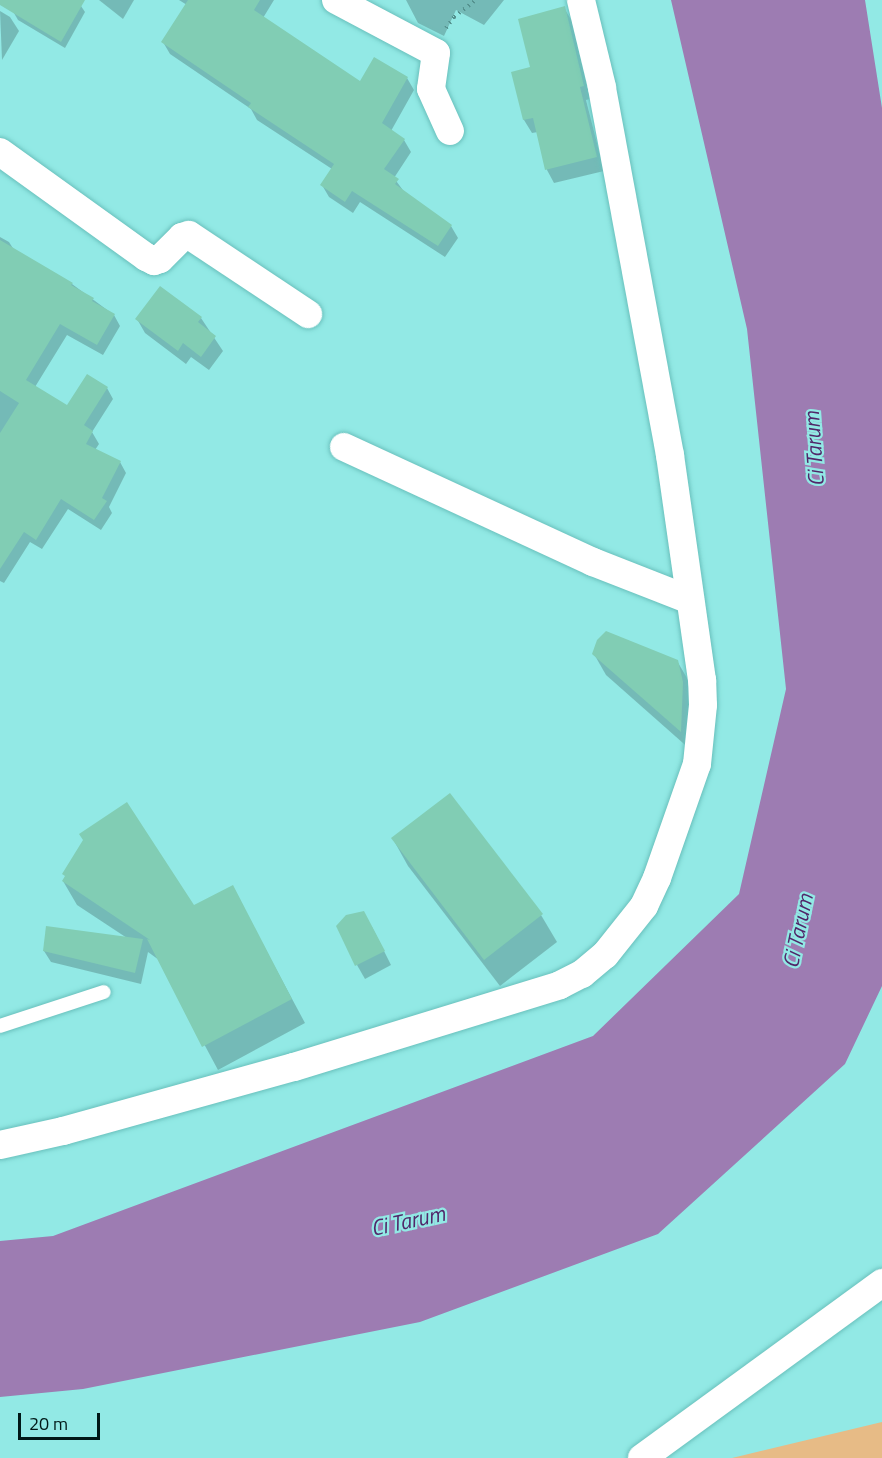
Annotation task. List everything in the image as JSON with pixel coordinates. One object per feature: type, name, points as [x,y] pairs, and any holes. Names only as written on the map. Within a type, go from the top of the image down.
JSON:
[{"type":"street","points":[[336,0],[436,53],[431,89],[450,131]]},
{"type":"street","points":[[0,1145],[63,1131],[294,1067],[560,985],[582,974],[605,955],[644,906],[670,844],[697,764],[703,689],[666,432],[602,87],[581,0]]},
{"type":"street","points":[[0,152],[154,261],[160,259],[182,237],[189,236],[308,314]]},
{"type":"street","points":[[345,447],[593,562],[690,600]]},
{"type":"street","points":[[642,1458],[882,1283]]},
{"type":"lane","points":[[0,1026],[104,992]]},
{"type":"path","points":[[436,53],[444,30],[454,16],[476,0]]},
{"type":"shaded area","points":[[882,1422],[882,1458],[732,1458]]},
{"type":"water","name":"Ci Tarum","points":[[671,0],[865,0],[882,108],[882,986],[845,1064],[658,1234],[420,1322],[83,1389],[0,1397],[0,1241],[53,1236],[593,1036],[739,894],[786,689],[747,329]]},
{"type":"building","points":[[0,0],[85,0],[61,42],[0,5]]},
{"type":"building","points":[[188,0],[260,0],[254,10],[360,81],[374,57],[408,77],[382,123],[405,139],[384,169],[399,179],[395,184],[452,225],[438,246],[352,191],[345,202],[320,185],[334,164],[248,107],[251,103],[161,42]]},
{"type":"building","points":[[565,6],[584,86],[580,87],[597,157],[545,170],[533,118],[523,120],[511,72],[530,67],[518,19]]},
{"type":"building","points":[[0,240],[73,283],[71,285],[94,298],[92,301],[115,314],[97,345],[60,324],[26,380],[67,405],[87,374],[108,387],[84,425],[93,431],[86,444],[121,461],[102,498],[107,501],[94,520],[61,499],[36,540],[24,532],[0,569],[0,433],[19,403],[0,391]]},
{"type":"building","points":[[160,286],[202,317],[198,322],[216,336],[201,357],[183,343],[178,351],[135,319]]},
{"type":"building","points":[[606,631],[678,660],[683,682],[681,732],[592,654],[597,640]]},
{"type":"building","points":[[450,793],[543,914],[484,960],[391,838]]},
{"type":"building","points":[[127,802],[194,905],[233,885],[292,999],[202,1047],[147,939],[150,940],[62,881],[65,876],[62,874],[83,840],[79,834]]},
{"type":"building","points":[[364,911],[385,951],[355,966],[336,926],[346,915]]},
{"type":"building","points":[[46,926],[143,939],[135,973],[43,951]]}]
